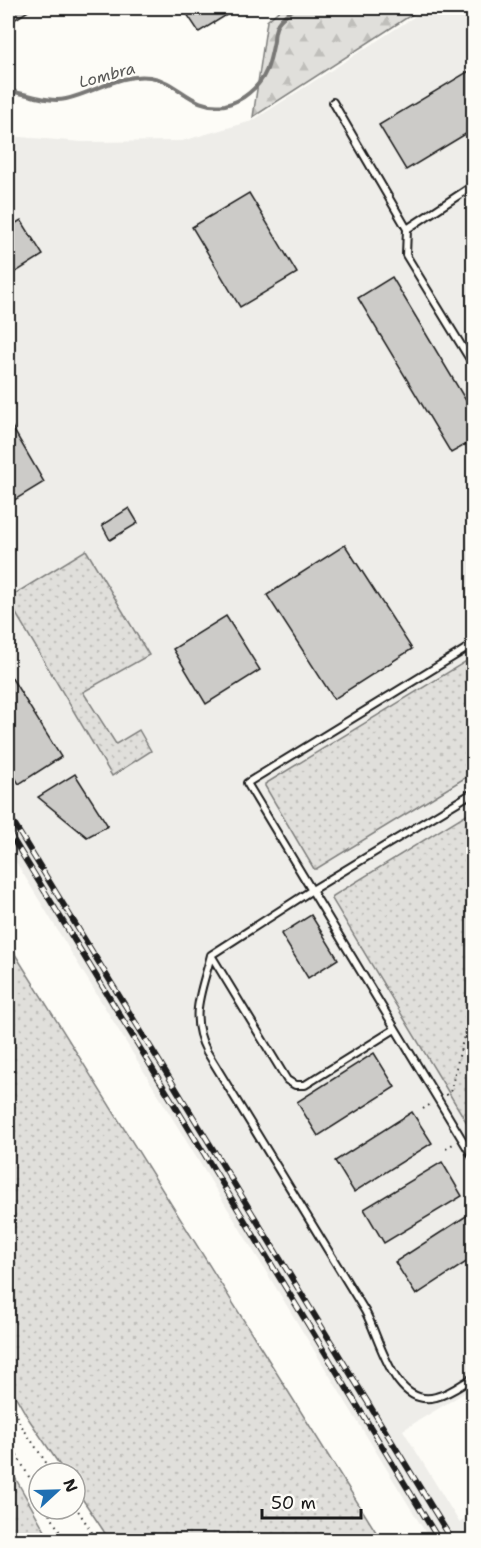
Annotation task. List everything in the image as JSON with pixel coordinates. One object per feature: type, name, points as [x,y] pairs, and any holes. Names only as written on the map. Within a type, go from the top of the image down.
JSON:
[{"type":"lane","points":[[333,102],[407,229],[406,255],[474,366]]},
{"type":"lane","points":[[407,229],[474,185]]},
{"type":"lane","points":[[474,644],[247,783],[474,1159]]},
{"type":"lane","points":[[474,792],[312,890],[211,955],[198,998],[197,1012],[202,1044],[365,1311],[382,1353],[399,1381],[413,1395],[420,1398],[432,1398],[447,1394],[474,1377]]},
{"type":"lane","points":[[211,955],[287,1080],[295,1085],[305,1084],[395,1029]]},
{"type":"path","points":[[423,1109],[450,1093],[474,995]]},
{"type":"path","points":[[8,1400],[21,1425],[45,1461]]},
{"type":"path","points":[[8,1439],[27,1473]]},
{"type":"path","points":[[54,1521],[64,1540]]},
{"type":"path","points":[[85,1521],[97,1540]]},
{"type":"shaded area","points":[[428,8],[473,8],[474,1387],[403,1430],[459,1522],[473,1514],[473,1540],[430,1540],[8,849],[8,136],[82,142],[182,141],[252,121]]},
{"type":"green space","points":[[282,8],[422,8],[253,117],[267,21]]},
{"type":"green space","points":[[86,550],[149,655],[83,692],[116,744],[139,730],[151,751],[112,776],[8,600]]},
{"type":"green space","points":[[473,657],[473,773],[314,869],[265,784]]},
{"type":"green space","points":[[473,810],[473,1133],[332,899],[333,896]]},
{"type":"green space","points":[[8,943],[381,1540],[108,1540],[87,1506],[87,1461],[57,1461],[8,1383]]},
{"type":"green space","points":[[8,1465],[27,1499],[27,1521],[39,1521],[50,1540],[8,1540]]},
{"type":"building","points":[[8,8],[33,8],[8,24]]},
{"type":"building","points":[[183,8],[238,8],[199,32]]},
{"type":"building","points":[[474,68],[474,129],[406,170],[379,125]]},
{"type":"building","points":[[249,193],[297,273],[240,307],[192,227]]},
{"type":"building","points":[[21,220],[43,255],[8,277],[8,228]]},
{"type":"building","points":[[392,277],[474,414],[474,440],[451,453],[358,298]]},
{"type":"building","points":[[8,420],[44,482],[8,504]]},
{"type":"building","points":[[129,508],[138,523],[110,540],[102,525]]},
{"type":"building","points":[[345,545],[412,649],[334,699],[267,595]]},
{"type":"building","points":[[226,616],[260,670],[206,704],[173,649]]},
{"type":"building","points":[[8,672],[61,757],[19,784],[8,766]]},
{"type":"building","points":[[75,774],[108,826],[87,837],[38,797]]},
{"type":"building","points":[[311,915],[338,959],[308,978],[281,934]]},
{"type":"building","points":[[374,1053],[395,1087],[318,1136],[297,1102]]},
{"type":"building","points":[[412,1112],[432,1143],[354,1192],[335,1161]]},
{"type":"building","points":[[442,1162],[462,1196],[384,1243],[364,1209]]},
{"type":"building","points":[[474,1211],[474,1257],[416,1295],[395,1262]]},
{"type":"waterway","name":"Lombra","points":[[8,91],[59,100],[128,78],[150,77],[169,84],[203,103],[225,105],[244,97],[260,82],[269,63],[278,23],[295,8]]},
{"type":"railway","points":[[8,814],[452,1540]]},
{"type":"railway","points":[[8,831],[439,1540]]}]
